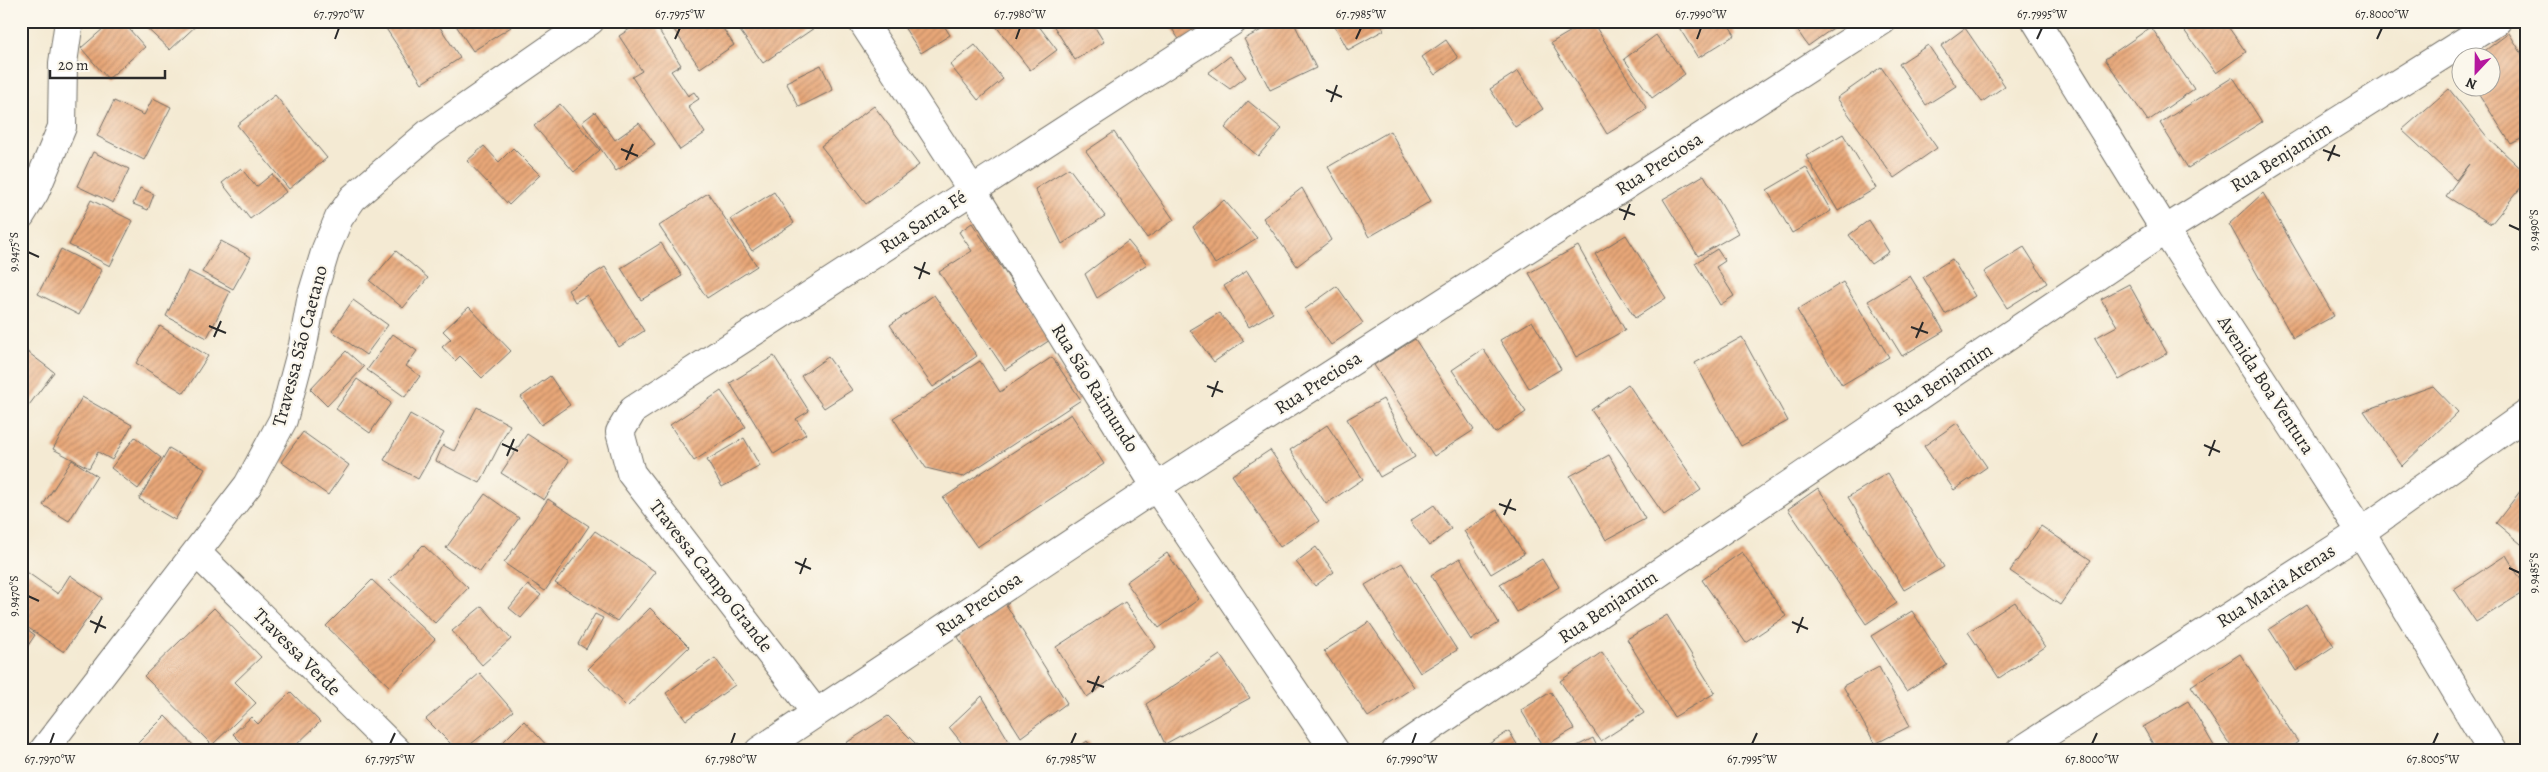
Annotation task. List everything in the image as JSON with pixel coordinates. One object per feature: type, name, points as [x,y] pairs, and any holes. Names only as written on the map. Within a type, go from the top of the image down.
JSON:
[{"type":"street","points":[[21,215],[35,192],[62,127],[63,64],[69,21]]},
{"type":"street","name":"Travessa São Caetano","points":[[43,751],[198,553],[248,485],[283,420],[303,345],[312,295],[326,249],[339,218],[353,198],[429,133],[590,21]]},
{"type":"street","name":"Rua São Raimundo","points":[[862,21],[972,190],[1156,487],[1334,751]]},
{"type":"street","name":"Rua Santa Fé","points":[[620,432],[633,410],[1233,21]]},
{"type":"street","name":"Rua Preciosa","points":[[759,751],[1156,487],[1882,21]]},
{"type":"street","name":"Avenida Boa Ventura","points":[[2036,21],[2165,230],[2361,532],[2492,751]]},
{"type":"street","name":"Rua Benjamim","points":[[1396,751],[2165,230],[2497,21]]},
{"type":"street","name":"Rua Maria Atenas","points":[[2020,751],[2361,532],[2527,414]]},
{"type":"street","name":"Travessa Campo Grande","points":[[620,432],[631,473],[816,713]]},
{"type":"street","name":"Travessa Verde","points":[[198,553],[397,751]]},
{"type":"building","points":[[112,21],[122,21],[145,47],[108,79],[81,48]]},
{"type":"building","points":[[139,21],[201,21],[170,50]]},
{"type":"building","points":[[381,21],[436,21],[460,58],[422,83]]},
{"type":"building","points":[[453,21],[507,21],[511,27],[473,51]]},
{"type":"building","points":[[642,21],[653,21],[681,65],[671,71],[688,96],[694,92],[699,99],[688,106],[705,133],[680,150],[632,77],[642,71],[619,36]]},
{"type":"building","points":[[658,21],[718,21],[734,45],[700,68],[670,24],[663,29]]},
{"type":"building","points":[[733,21],[813,21],[817,26],[763,63]]},
{"type":"building","points":[[900,21],[941,21],[950,35],[921,53]]},
{"type":"building","points":[[992,21],[1035,21],[1057,50],[1030,70]]},
{"type":"building","points":[[1059,21],[1091,21],[1104,42],[1075,60],[1053,25]]},
{"type":"building","points":[[1167,21],[1211,21],[1182,44]]},
{"type":"building","points":[[1279,21],[1293,21],[1316,68],[1270,90],[1244,39]]},
{"type":"building","points":[[1332,21],[1379,21],[1384,30],[1348,50]]},
{"type":"building","points":[[1468,21],[1480,21],[1471,27]]},
{"type":"building","points":[[1588,21],[1592,21],[1647,109],[1607,134],[1551,43]]},
{"type":"building","points":[[1675,21],[1726,21],[1735,35],[1698,58]]},
{"type":"building","points":[[1791,21],[1843,21],[1808,46]]},
{"type":"building","points":[[2177,21],[2224,21],[2246,52],[2216,73]]},
{"type":"building","points":[[2151,27],[2194,89],[2148,121],[2105,59]]},
{"type":"building","points":[[1965,28],[2005,86],[1982,102],[1941,46]]},
{"type":"building","points":[[2509,33],[2527,62],[2527,136],[2511,144],[2481,98],[2500,98],[2500,48],[2489,48]]},
{"type":"building","points":[[1656,35],[1685,74],[1652,98],[1624,59]]},
{"type":"building","points":[[1446,40],[1458,58],[1435,75],[1422,57]]},
{"type":"building","points":[[975,45],[1003,79],[978,100],[950,65]]},
{"type":"building","points":[[1928,45],[1956,86],[1926,105],[1899,64]]},
{"type":"building","points":[[1230,56],[1246,77],[1230,89],[1208,73]]},
{"type":"building","points":[[821,65],[833,90],[799,107],[786,82]]},
{"type":"building","points":[[1881,67],[1937,148],[1894,178],[1837,98]]},
{"type":"building","points":[[1518,71],[1543,109],[1515,127],[1490,89]]},
{"type":"building","points":[[2233,77],[2262,122],[2188,168],[2160,123]]},
{"type":"building","points":[[2449,89],[2450,98],[2456,98],[2488,138],[2527,174],[2527,180],[2491,224],[2446,196],[2469,164],[2456,180],[2402,130]]},
{"type":"building","points":[[275,95],[327,158],[289,189],[237,125]]},
{"type":"building","points":[[153,98],[171,107],[144,160],[97,136],[114,101],[144,115]]},
{"type":"building","points":[[1248,101],[1282,129],[1258,156],[1225,128]]},
{"type":"building","points":[[560,104],[600,150],[574,172],[534,126]]},
{"type":"building","points":[[874,106],[919,165],[866,204],[821,146]]},
{"type":"building","points":[[595,112],[615,140],[639,123],[655,144],[616,171],[582,122]]},
{"type":"building","points":[[1390,131],[1431,201],[1369,237],[1328,167]]},
{"type":"building","points":[[1114,132],[1174,220],[1147,238],[1086,151]]},
{"type":"building","points":[[1843,134],[1876,188],[1838,211],[1806,156]]},
{"type":"building","points":[[484,146],[499,162],[513,148],[540,175],[509,205],[467,161]]},
{"type":"building","points":[[93,152],[129,169],[113,203],[77,186]]},
{"type":"building","points":[[1806,167],[1831,211],[1792,233],[1767,190]]},
{"type":"building","points":[[241,168],[256,187],[272,174],[286,192],[250,219],[222,183]]},
{"type":"building","points":[[1069,168],[1105,216],[1062,244],[1035,189]]},
{"type":"building","points":[[1704,175],[1738,233],[1698,256],[1663,199]]},
{"type":"building","points":[[140,188],[154,194],[148,210],[133,204]]},
{"type":"building","points":[[1302,188],[1331,240],[1297,266],[1263,218]]},
{"type":"building","points":[[774,192],[794,223],[752,251],[731,219]]},
{"type":"building","points":[[708,193],[757,266],[707,298],[659,226]]},
{"type":"building","points":[[2263,193],[2334,316],[2293,338],[2229,224]]},
{"type":"building","points":[[91,200],[133,221],[110,266],[69,245]]},
{"type":"building","points":[[1224,200],[1257,238],[1215,264],[1193,227]]},
{"type":"building","points":[[1869,220],[1889,252],[1871,264],[1849,235]]},
{"type":"building","points":[[972,223],[1050,340],[1005,370],[939,272],[972,251],[959,232]]},
{"type":"building","points":[[1626,235],[1666,298],[1635,318],[1595,254]]},
{"type":"building","points":[[221,241],[251,257],[233,289],[202,272]]},
{"type":"building","points":[[1128,241],[1147,264],[1097,298],[1085,274]]},
{"type":"building","points":[[661,243],[682,276],[641,300],[621,268]]},
{"type":"building","points":[[1578,246],[1625,330],[1576,357],[1529,273]]},
{"type":"building","points":[[2024,247],[2047,283],[2007,308],[1984,272]]},
{"type":"building","points":[[61,249],[102,270],[79,315],[38,294]]},
{"type":"building","points":[[1717,249],[1725,261],[1716,267],[1734,296],[1720,305],[1695,263]]},
{"type":"building","points":[[396,251],[428,278],[403,308],[370,281]]},
{"type":"building","points":[[1952,259],[1975,296],[1945,314],[1923,277]]},
{"type":"building","points":[[605,267],[644,331],[619,347],[587,295],[575,302],[568,290]]},
{"type":"building","points":[[188,271],[230,292],[207,338],[166,316]]},
{"type":"building","points":[[1247,271],[1273,313],[1249,327],[1224,286]]},
{"type":"building","points":[[1910,276],[1944,331],[1902,356],[1868,301]]},
{"type":"building","points":[[1843,282],[1889,357],[1842,385],[1797,310]]},
{"type":"building","points":[[2129,284],[2167,353],[2119,380],[2095,338],[2117,326],[2101,299]]},
{"type":"building","points":[[1337,286],[1363,323],[1331,345],[1305,309]]},
{"type":"building","points":[[934,295],[977,356],[933,387],[890,325]]},
{"type":"building","points":[[353,300],[388,325],[366,355],[332,331]]},
{"type":"building","points":[[469,307],[511,351],[482,378],[460,356],[455,361],[442,347],[451,339],[443,331]]},
{"type":"building","points":[[1219,313],[1244,341],[1214,362],[1190,330]]},
{"type":"building","points":[[1532,321],[1561,369],[1529,388],[1500,340]]},
{"type":"building","points":[[160,326],[208,356],[184,393],[136,363]]},
{"type":"building","points":[[393,334],[417,351],[406,366],[420,376],[405,397],[367,370]]},
{"type":"building","points":[[1742,337],[1788,421],[1741,446],[1695,363]]},
{"type":"building","points":[[1415,339],[1474,430],[1434,456],[1374,365]]},
{"type":"building","points":[[21,347],[54,372],[23,413],[21,412]]},
{"type":"building","points":[[1483,349],[1526,412],[1495,433],[1452,370]]},
{"type":"building","points":[[346,351],[364,367],[327,406],[310,389]]},
{"type":"building","points":[[774,356],[809,411],[796,419],[806,434],[774,454],[730,383]]},
{"type":"building","points":[[828,357],[852,390],[824,408],[801,376]]},
{"type":"building","points":[[1052,357],[1081,400],[963,477],[926,468],[893,418],[980,361],[1000,392]]},
{"type":"building","points":[[550,376],[570,405],[541,425],[521,397]]},
{"type":"building","points":[[357,379],[391,403],[370,433],[336,409]]},
{"type":"building","points":[[1628,384],[1701,490],[1664,515],[1591,410]]},
{"type":"building","points":[[2433,386],[2458,412],[2402,466],[2364,411]]},
{"type":"building","points":[[721,391],[746,427],[694,461],[670,425]]},
{"type":"building","points":[[82,397],[132,425],[112,460],[98,452],[89,468],[53,449]]},
{"type":"building","points":[[1383,399],[1415,457],[1380,477],[1347,419]]},
{"type":"building","points":[[477,407],[510,425],[480,483],[436,461],[443,445],[454,451]]},
{"type":"building","points":[[410,414],[444,433],[418,479],[384,460]]},
{"type":"building","points":[[1071,414],[1104,464],[977,547],[943,498]]},
{"type":"building","points":[[1957,423],[1987,467],[1954,490],[1924,446]]},
{"type":"building","points":[[1327,425],[1363,479],[1326,504],[1290,450]]},
{"type":"building","points":[[303,432],[349,465],[328,495],[281,462]]},
{"type":"building","points":[[527,434],[569,461],[544,500],[501,473]]},
{"type":"building","points":[[135,437],[161,458],[138,489],[111,468]]},
{"type":"building","points":[[744,438],[760,466],[722,487],[707,460]]},
{"type":"building","points":[[169,448],[205,469],[175,520],[139,499]]},
{"type":"building","points":[[1270,450],[1319,521],[1280,547],[1232,475]]},
{"type":"building","points":[[1609,455],[1645,519],[1606,540],[1570,476]]},
{"type":"building","points":[[72,460],[97,476],[69,521],[43,505]]},
{"type":"building","points":[[1888,473],[1944,567],[1904,590],[1848,497]]},
{"type":"building","points":[[2524,486],[2527,488],[2527,549],[2496,523]]},
{"type":"building","points":[[1818,488],[1897,603],[1866,624],[1788,509]]},
{"type":"building","points":[[485,494],[519,518],[480,572],[446,548]]},
{"type":"building","points":[[548,499],[589,526],[545,591],[504,563]]},
{"type":"building","points":[[1434,505],[1451,529],[1429,546],[1410,521]]},
{"type":"building","points":[[1497,510],[1524,554],[1491,574],[1464,531]]},
{"type":"building","points":[[2041,526],[2091,560],[2060,605],[2010,571]]},
{"type":"building","points":[[595,531],[656,572],[617,621],[555,583]]},
{"type":"building","points":[[423,545],[468,588],[435,623],[389,580]]},
{"type":"building","points":[[1316,547],[1334,572],[1315,586],[1296,562]]},
{"type":"building","points":[[1742,552],[1786,616],[1746,643],[1702,580]]},
{"type":"building","points":[[1167,553],[1199,599],[1159,628],[1126,582]]},
{"type":"building","points":[[2506,555],[2527,590],[2476,622],[2454,589]]},
{"type":"building","points":[[1460,558],[1499,623],[1471,640],[1431,575]]},
{"type":"building","points":[[1542,559],[1559,587],[1517,612],[1500,584]]},
{"type":"building","points":[[1402,563],[1457,650],[1420,673],[1365,585]]},
{"type":"building","points":[[21,568],[58,594],[70,575],[102,598],[64,652],[21,623]]},
{"type":"building","points":[[372,580],[435,639],[390,687],[326,626]]},
{"type":"building","points":[[528,585],[541,595],[521,618],[509,608]]},
{"type":"building","points":[[1125,602],[1156,647],[1087,697],[1056,647]]},
{"type":"building","points":[[2015,602],[2045,647],[1999,678],[1968,632]]},
{"type":"building","points":[[1005,603],[1067,703],[1021,737],[958,637]]},
{"type":"building","points":[[2307,604],[2334,646],[2296,671],[2269,629]]},
{"type":"building","points":[[482,606],[511,639],[482,665],[452,631]]},
{"type":"building","points":[[214,608],[261,657],[235,682],[256,703],[212,745],[144,676]]},
{"type":"building","points":[[650,608],[689,647],[627,707],[588,669]]},
{"type":"building","points":[[1912,611],[1947,665],[1906,691],[1871,636]]},
{"type":"building","points":[[595,614],[603,618],[586,649],[578,644]]},
{"type":"building","points":[[1667,615],[1715,693],[1674,717],[1627,639]]},
{"type":"building","points":[[1369,622],[1414,687],[1368,717],[1324,651]]},
{"type":"building","points":[[21,625],[35,635],[21,656]]},
{"type":"building","points":[[1602,652],[1644,713],[1601,741],[1560,681]]},
{"type":"building","points":[[2240,654],[2298,742],[2285,751],[2234,751],[2191,686]]},
{"type":"building","points":[[1220,655],[1250,698],[1165,744],[1146,704]]},
{"type":"building","points":[[715,658],[735,685],[686,720],[666,693]]},
{"type":"building","points":[[1879,667],[1910,726],[1875,744],[1843,686]]},
{"type":"building","points":[[480,673],[513,711],[462,751],[458,751],[426,719]]},
{"type":"building","points":[[291,692],[320,722],[290,751],[234,751],[242,743],[233,734],[251,717],[258,724]]},
{"type":"building","points":[[1551,692],[1574,729],[1543,747],[1521,710]]},
{"type":"building","points":[[982,696],[1012,746],[1006,751],[968,751],[949,727]]},
{"type":"building","points":[[2188,701],[2217,751],[2157,751],[2143,727]]},
{"type":"building","points":[[165,716],[199,751],[130,751]]},
{"type":"building","points":[[888,716],[923,751],[855,751],[846,743]]},
{"type":"building","points":[[524,721],[551,750],[494,751]]},
{"type":"building","points":[[1509,731],[1521,751],[1478,751]]},
{"type":"building","points":[[1593,738],[1599,751],[1567,751]]},
{"type":"building","points":[[1087,741],[1094,751],[1074,751]]}]
